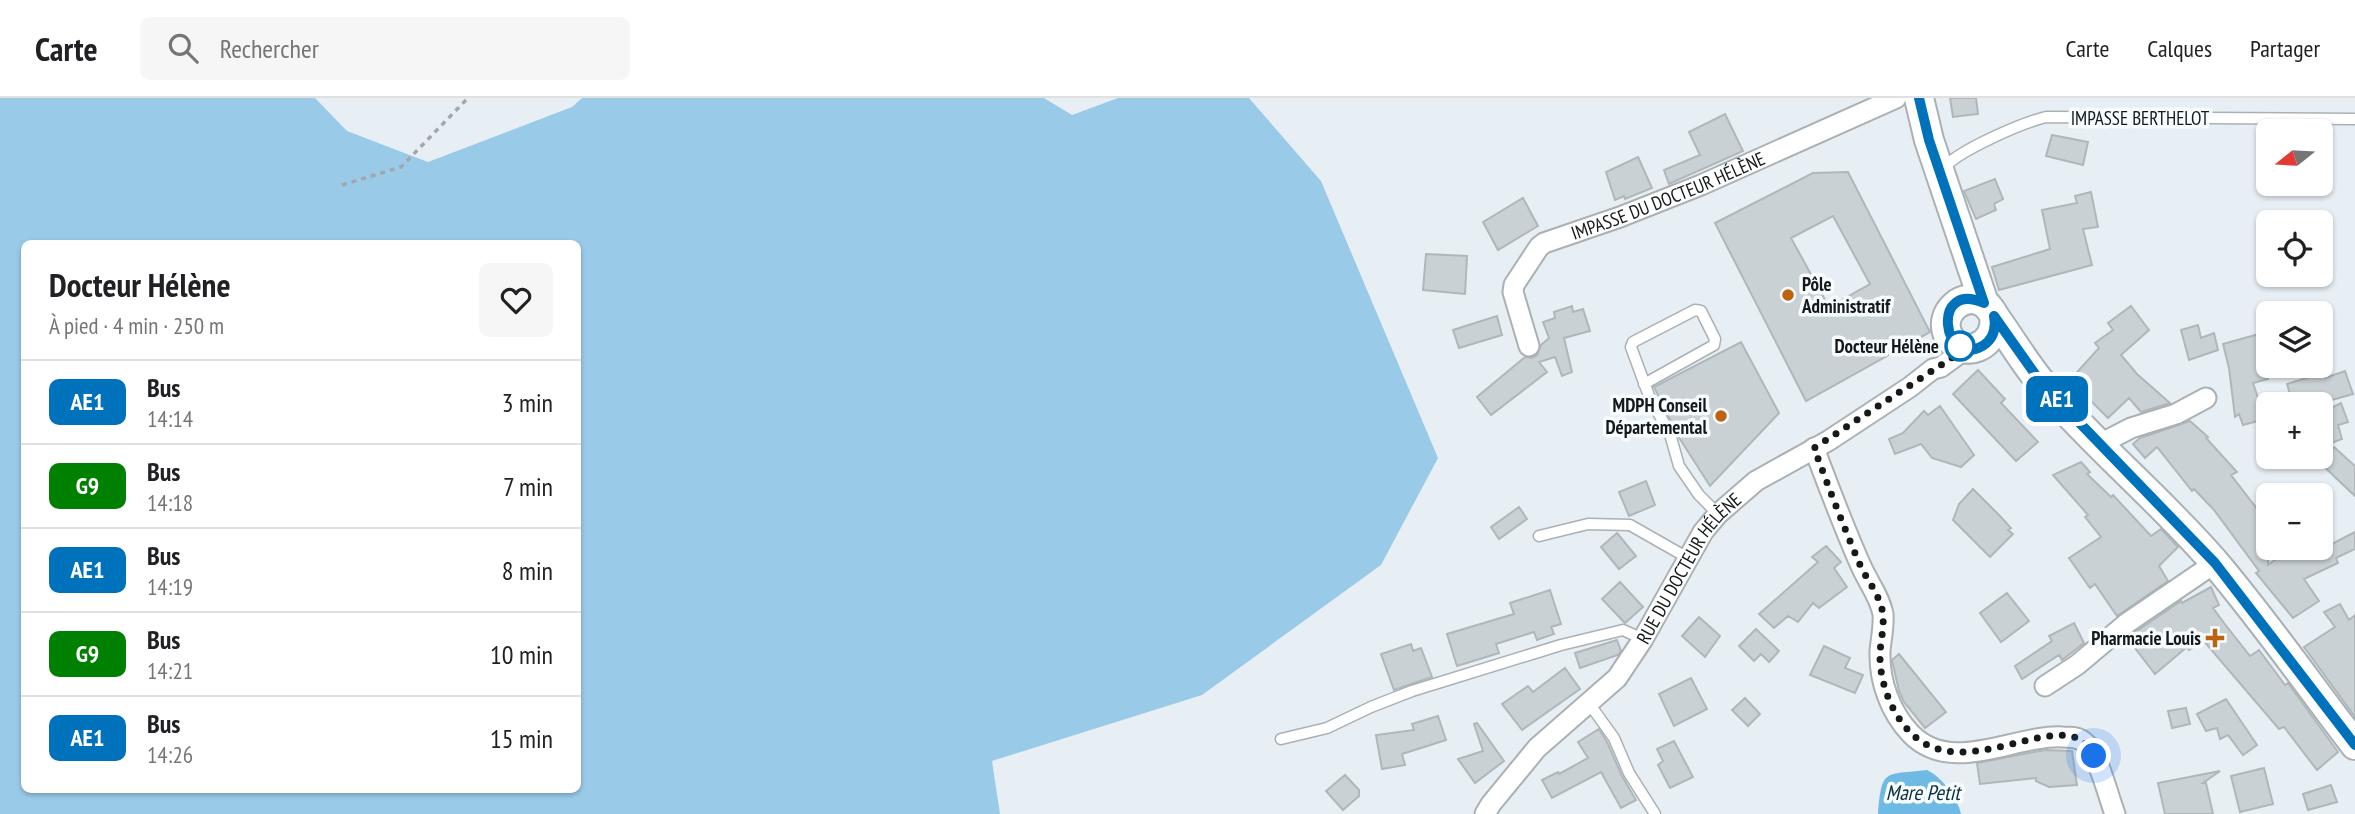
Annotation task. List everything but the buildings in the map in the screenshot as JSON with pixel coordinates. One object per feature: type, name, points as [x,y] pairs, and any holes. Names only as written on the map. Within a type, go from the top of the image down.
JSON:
[{"type":"main road","points":[[1919,98],[1940,173],[1989,310],[1994,332],[1983,345],[1972,348]]},
{"type":"main road","points":[[1968,254],[1950,313],[1949,335],[1953,341],[2042,384]]},
{"type":"main road","points":[[1950,313],[1968,299],[1989,310],[2042,384],[2215,563],[2355,745]]},
{"type":"street","name":"IMPASSE DU DOCTEUR HÉLÈNE","points":[[1529,345],[1513,292],[1514,285],[1541,244],[1701,185],[1896,98]]},
{"type":"street","points":[[1933,369],[1950,313]]},
{"type":"street","name":"RUE DU DOCTEUR HÉLÈNE","points":[[1485,814],[1537,748],[1617,678],[1643,639],[1703,532],[1718,514],[1756,481],[1814,448],[1910,387],[1933,369],[1972,348]]},
{"type":"street","points":[[2100,444],[2131,428],[2176,414],[2206,398]]},
{"type":"street","points":[[1814,448],[1862,569],[1880,603],[1883,616],[1880,652],[1882,683],[1910,733],[1940,751],[1962,752],[1988,750],[2052,736],[2074,737],[2085,742],[2094,756],[2115,814]]},
{"type":"street","points":[[2045,686],[2077,665],[2127,623],[2215,563]]},
{"type":"lane","name":"IMPASSE BERTHELOT","points":[[1940,173],[1946,164],[1955,158],[2016,127],[2046,117],[2355,119]]},
{"type":"lane","points":[[1644,384],[1714,345],[1715,339],[1701,311],[1695,310],[1633,342],[1631,346],[1644,384],[1649,396],[1670,433],[1679,466],[1699,495],[1718,514]]},
{"type":"lane","points":[[1539,536],[1588,524],[1630,525],[1688,558]]},
{"type":"lane","points":[[1281,739],[1326,729],[1412,691],[1561,645],[1616,631],[1628,632],[1643,639]]},
{"type":"lane","points":[[1588,702],[1614,738],[1629,773],[1655,814]]},
{"type":"path","points":[[342,185],[401,167],[468,98]]},
{"type":"shaded area","points":[[0,98],[315,98],[347,131],[428,162],[572,107],[582,98],[1044,98],[1072,115],[1118,98],[1249,98],[1321,181],[1438,458],[1381,565],[1202,695],[992,761],[1000,814],[0,814]]},
{"type":"water","name":"Mare Petit","points":[[1927,770],[1949,789],[1961,814],[1878,814],[1881,788],[1888,777]]},
{"type":"bus line","name":"AE1","points":[[1919,98],[1929,140],[1984,303],[1968,299],[1960,301],[1949,312],[1946,327],[1953,341],[1967,348],[1983,345],[1990,340],[1994,332],[1994,316],[2042,384],[2215,563],[2355,745]]},
{"type":"place","name":"Pôle Administratif","points":[[1788,295]]},
{"type":"place","name":"Docteur Hélène","points":[[1960,346]]},
{"type":"place","name":"MDPH Conseil Départemental","points":[[1721,416]]},
{"type":"place","name":"Pharmacie Louis","points":[[2215,638]]},
{"type":"route","points":[[1960,346],[1967,348],[1814,448],[1862,569],[1880,603],[1883,616],[1880,652],[1882,683],[1910,733],[1940,751],[1988,750],[2052,736],[2074,737],[2085,742],[2094,756]]}]
